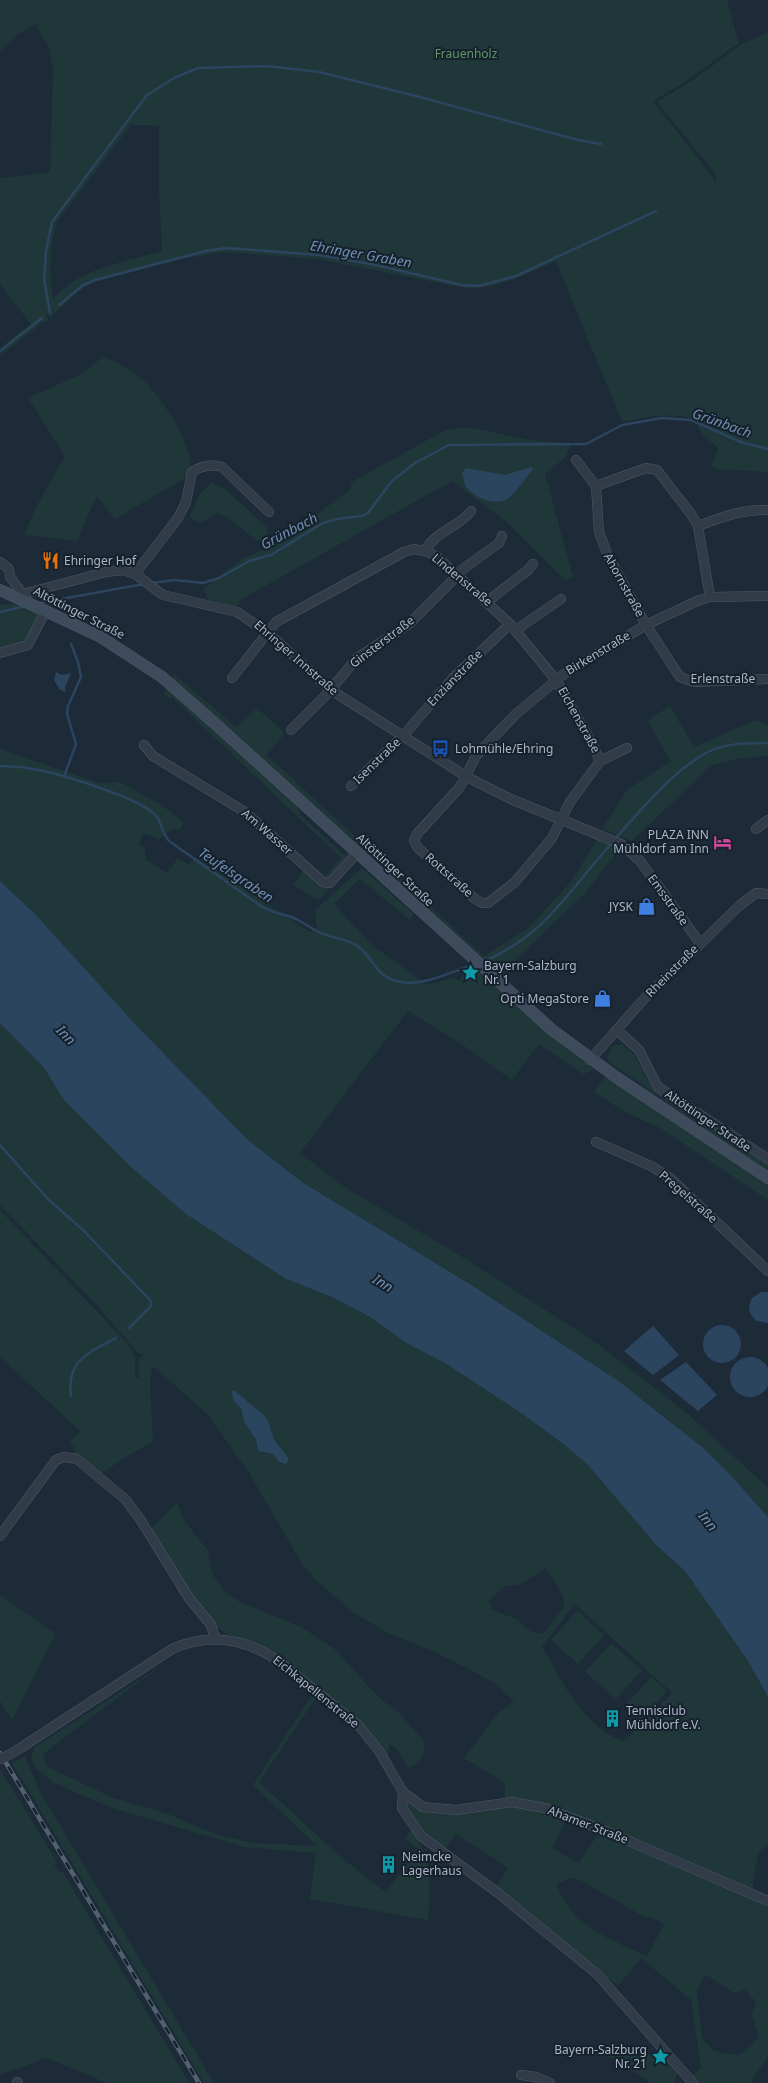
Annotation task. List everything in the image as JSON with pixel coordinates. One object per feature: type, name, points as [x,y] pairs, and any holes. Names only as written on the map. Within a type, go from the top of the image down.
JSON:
[{"type":"main road","name":"Altöttinger Straße","points":[[0,590],[22,597],[99,636],[162,677],[514,998],[590,1060],[768,1178]]},
{"type":"street","points":[[576,460],[596,486],[646,468],[657,470],[698,526],[710,597]]},
{"type":"street","points":[[0,562],[9,569],[10,577],[22,597],[106,572],[123,570],[139,577],[178,518],[186,502],[192,472],[198,468],[217,465],[222,467],[269,512]]},
{"type":"street","name":"Ahornstraße","points":[[596,486],[599,532],[603,545],[646,625]]},
{"type":"street","points":[[698,526],[743,510],[768,510]]},
{"type":"street","points":[[425,551],[430,542],[465,519],[471,511]]},
{"type":"street","name":"Ginsterstraße","points":[[290,730],[331,690],[357,658],[409,624],[457,574],[499,543],[502,536]]},
{"type":"street","name":"Lindenstraße","points":[[232,678],[276,622],[393,557],[414,549],[436,556],[488,602],[513,627],[556,680]]},
{"type":"street","points":[[488,602],[533,564]]},
{"type":"street","name":"Ehringer Innstraße","points":[[139,577],[154,590],[166,596],[237,612],[267,632],[331,690],[467,777],[513,800],[614,840]]},
{"type":"street","name":"Birkenstraße","points":[[467,777],[476,756],[486,744],[556,680],[646,625],[676,609],[710,597],[768,596]]},
{"type":"street","name":"Enzianstraße","points":[[403,736],[453,678],[513,627],[561,599]]},
{"type":"street","points":[[0,653],[28,645],[44,609]]},
{"type":"street","name":"Erlenstraße","points":[[646,625],[675,670],[684,679],[694,682],[768,679]]},
{"type":"street","name":"Eichenstraße","points":[[556,680],[592,743],[600,761]]},
{"type":"street","name":"Isenstraße","points":[[350,786],[403,736]]},
{"type":"street","name":"Am Wasser","points":[[144,745],[152,756],[245,812],[323,882],[330,883],[356,854]]},
{"type":"street","name":"Eichenstraße","points":[[562,820],[570,802],[600,761],[627,748]]},
{"type":"street","name":"Rottstraße","points":[[467,777],[417,834],[414,841],[418,848],[482,903],[492,902],[514,882],[552,838],[562,820]]},
{"type":"street","points":[[756,829],[768,820]]},
{"type":"street","name":"Emsstraße","points":[[614,840],[640,861],[700,943]]},
{"type":"street","name":"Rheinstraße","points":[[590,1060],[643,1000],[700,943],[750,897],[765,893]]},
{"type":"street","points":[[617,1030],[639,1050],[658,1086],[768,1159]]},
{"type":"street","name":"Pregelstraße","points":[[596,1142],[651,1166],[670,1178],[768,1271]]},
{"type":"street","points":[[0,1536],[56,1460],[64,1457],[77,1459],[113,1488],[140,1519],[183,1589],[210,1625],[215,1638],[188,1643],[172,1649],[0,1760]]},
{"type":"street","name":"Eichkapellenstraße","points":[[215,1638],[236,1641],[265,1652],[322,1694],[366,1734],[403,1792],[402,1808],[421,1836],[498,1893],[597,1974],[691,2082]]},
{"type":"street","name":"Ahamer Straße","points":[[403,1792],[418,1804],[431,1810],[456,1810],[512,1802],[544,1808],[608,1832],[768,1901]]},
{"type":"street","points":[[521,2074],[536,2077],[550,2083]]},
{"type":"green space","name":"Frauenholz","points":[[0,0],[727,0],[739,43],[680,85],[653,101],[716,181],[716,174],[657,102],[694,79],[742,44],[768,32],[768,472],[716,469],[712,466],[718,448],[702,434],[698,426],[700,421],[681,416],[671,416],[622,422],[556,261],[503,283],[470,289],[318,259],[225,252],[181,259],[94,282],[79,291],[50,318],[45,311],[49,321],[43,322],[0,356],[0,348],[31,324],[0,284],[0,178],[50,172],[53,69],[49,48],[36,24],[17,35],[0,51]],"holes":[[[131,125],[159,125],[162,251],[90,273],[64,288],[53,299],[51,279],[52,240],[57,222]]]},
{"type":"green space","points":[[103,356],[139,376],[159,398],[183,438],[191,464],[190,475],[115,519],[97,496],[85,520],[78,541],[24,535],[35,509],[65,456],[28,398],[84,373]]},
{"type":"green space","points":[[469,427],[529,440],[571,443],[566,457],[545,474],[573,577],[566,581],[508,523],[452,481],[242,599],[236,607],[208,600],[203,589],[242,559],[277,544],[351,489],[350,483],[445,430]]},
{"type":"green space","points":[[211,482],[225,489],[268,528],[267,537],[262,542],[256,540],[225,516],[217,513],[209,519],[197,523],[190,516],[199,495]]},
{"type":"green space","points":[[18,603],[39,612],[33,629],[23,642],[0,650],[0,605]]},
{"type":"green space","points":[[174,674],[236,727],[257,708],[285,733],[267,755],[484,956],[527,929],[570,883],[597,839],[619,850],[586,892],[498,977],[171,679]]},
{"type":"green space","points":[[167,687],[289,797],[301,812],[300,814],[344,855],[346,854],[347,858],[330,878],[324,877],[341,858],[172,697],[170,699],[163,694]]},
{"type":"green space","points":[[670,706],[694,747],[755,720],[768,725],[768,756],[743,758],[712,765],[632,841],[602,829],[627,790],[671,761],[648,722]]},
{"type":"green space","points":[[0,749],[99,783],[120,782],[160,804],[184,822],[181,829],[171,830],[158,840],[147,834],[142,836],[139,844],[145,848],[146,860],[167,873],[178,858],[188,864],[197,858],[310,932],[317,927],[315,910],[362,868],[414,914],[410,920],[360,879],[334,904],[372,945],[427,985],[453,978],[459,980],[471,965],[546,1032],[595,1070],[583,1074],[539,1044],[512,1080],[461,1044],[408,1011],[300,1153],[345,1187],[469,1261],[594,1341],[688,1414],[768,1488],[768,1517],[726,1470],[675,1425],[620,1382],[473,1286],[302,1182],[248,1140],[135,1024],[36,915],[0,881]]},
{"type":"green space","points":[[305,868],[329,888],[318,901],[293,885]]},
{"type":"green space","points":[[0,1023],[44,1068],[64,1100],[132,1168],[186,1214],[286,1279],[332,1297],[370,1317],[408,1344],[445,1363],[524,1415],[566,1445],[588,1465],[657,1546],[685,1571],[748,1661],[768,1697],[768,1844],[758,1853],[752,1890],[613,1830],[505,1800],[505,1783],[464,1758],[498,1713],[514,1701],[493,1682],[441,1655],[386,1632],[354,1613],[317,1581],[302,1564],[248,1471],[207,1414],[153,1366],[150,1380],[153,1442],[125,1457],[100,1475],[74,1455],[75,1447],[69,1443],[80,1431],[0,1357],[0,1210],[127,1343],[135,1356],[135,1377],[139,1378],[139,1358],[144,1355],[137,1352],[96,1304],[0,1205]],"holes":[[[231,1390],[235,1391],[263,1414],[268,1421],[274,1439],[280,1445],[279,1462],[273,1454],[256,1446],[253,1433]],[[546,1568],[560,1590],[564,1602],[563,1608],[543,1634],[530,1631],[517,1619],[492,1610],[489,1600],[506,1586],[520,1585]],[[575,1604],[672,1693],[624,1741],[611,1735],[586,1715],[557,1673],[542,1646]]]},
{"type":"green space","points":[[623,1045],[634,1054],[653,1089],[768,1165],[768,1172],[609,1062],[607,1059],[612,1046]]},
{"type":"green space","points":[[605,1076],[768,1182],[768,1200],[660,1128],[623,1111],[594,1092]]},
{"type":"green space","points":[[177,1503],[184,1520],[208,1551],[212,1574],[226,1592],[240,1602],[303,1628],[336,1650],[378,1697],[398,1712],[424,1741],[424,1751],[420,1761],[409,1768],[395,1747],[389,1744],[388,1761],[382,1749],[248,1641],[228,1635],[209,1621],[150,1529]]},
{"type":"green space","points":[[0,1595],[56,1634],[12,1720],[0,1701]]},
{"type":"green space","points":[[577,1611],[604,1635],[578,1664],[551,1640]]},
{"type":"green space","points":[[611,1643],[642,1670],[616,1699],[585,1672]]},
{"type":"green space","points":[[162,1665],[48,1750],[43,1756],[46,1766],[111,1797],[168,1814],[218,1835],[254,1843],[317,1846],[253,1785],[314,1692],[318,1695],[259,1782],[341,1857],[385,1892],[419,1850],[405,1838],[412,1829],[424,1852],[429,1873],[428,1920],[310,1899],[316,1853],[244,1847],[109,1807],[54,1783],[36,1769],[31,1758],[35,1747]]},
{"type":"green space","points":[[651,1677],[667,1691],[641,1720],[625,1706]]},
{"type":"green space","points":[[25,1756],[41,1794],[214,2083],[204,2083],[12,1763]]},
{"type":"green space","points":[[0,1769],[57,1862],[54,1864],[59,1872],[62,1871],[189,2083],[107,2083],[46,2058],[0,2075]]},
{"type":"green space","points":[[407,1802],[421,1810],[438,1814],[515,1806],[535,1808],[567,1820],[552,1848],[579,1863],[599,1832],[768,1905],[768,2056],[750,2083],[699,2083],[691,2076],[701,2068],[691,2000],[641,1958],[618,1986],[495,1888],[508,1868],[456,1834],[444,1851],[422,1834],[405,1805]],"holes":[[[571,1878],[582,1881],[639,1914],[659,1921],[664,1925],[647,1956],[606,1937],[582,1921],[571,1910],[557,1884]],[[708,1976],[734,1993],[745,1990],[756,2002],[752,2014],[759,2037],[739,2055],[714,2051],[702,2039],[697,1991],[703,1977]]]},
{"type":"green space","points":[[609,2047],[638,2050],[655,2055],[670,2064],[678,2072],[674,2083],[651,2083],[614,2059],[571,2048]]},
{"type":"water","points":[[531,467],[533,469],[514,493],[507,499],[496,502],[472,493],[465,485],[462,473],[466,468],[505,475]]},
{"type":"water","points":[[56,672],[62,675],[71,673],[65,687],[66,692],[60,690],[54,680]]},
{"type":"water","name":"Inn","points":[[0,881],[36,915],[135,1024],[248,1140],[302,1182],[473,1286],[620,1382],[703,1448],[726,1470],[768,1517],[768,1697],[748,1661],[685,1571],[657,1546],[588,1465],[566,1446],[524,1415],[445,1363],[408,1344],[370,1317],[332,1297],[286,1279],[186,1214],[132,1168],[64,1100],[44,1068],[0,1023]]},
{"type":"water","points":[[761,1292],[768,1292],[768,1323],[757,1321],[750,1311],[752,1298]]},
{"type":"water","points":[[722,1325],[729,1326],[735,1331],[740,1337],[740,1351],[735,1357],[729,1362],[722,1363],[715,1362],[709,1357],[704,1351],[703,1344],[704,1337],[709,1331],[715,1326]]},
{"type":"water","points":[[653,1326],[679,1355],[653,1375],[624,1351]]},
{"type":"water","points":[[750,1357],[764,1363],[770,1377],[764,1391],[750,1397],[736,1391],[730,1377],[736,1363]]},
{"type":"water","points":[[686,1362],[717,1395],[698,1411],[660,1380]]},
{"type":"water","points":[[231,1390],[235,1391],[263,1414],[268,1421],[274,1439],[289,1459],[286,1464],[279,1462],[273,1454],[258,1451],[256,1440],[244,1421],[241,1409],[234,1401]]},
{"type":"waterway","points":[[50,313],[44,279],[46,251],[52,222],[147,95],[174,78],[198,68],[267,66],[319,72],[578,140],[601,144]]},
{"type":"waterway","name":"Ehringer Graben","points":[[59,305],[83,285],[95,280],[206,251],[226,248],[319,255],[371,264],[462,285],[479,286],[516,276],[656,211]]},
{"type":"waterway","name":"Ehringer Graben","points":[[0,351],[42,318]]},
{"type":"waterway","name":"Grünbach","points":[[152,583],[175,580],[203,583],[219,578],[249,561],[271,555],[321,524],[336,519],[362,516],[368,513],[391,482],[415,463],[449,445],[586,444],[622,425],[662,418],[691,420],[741,442],[768,449]]},
{"type":"waterway","name":"Grünbach","points":[[39,603],[144,584]]},
{"type":"waterway","name":"Grünbach","points":[[0,612],[26,606]]},
{"type":"waterway","points":[[64,777],[76,744],[67,714],[68,706],[81,677],[71,644]]},
{"type":"waterway","name":"Teufelsgraben","points":[[615,839],[668,782],[704,754],[727,746],[768,743]]},
{"type":"waterway","name":"Teufelsgraben","points":[[0,766],[24,767],[56,774],[96,786],[134,802],[157,817],[169,841],[261,906],[270,911],[296,919],[322,934],[353,944],[361,949],[386,977],[401,982],[418,982],[468,967]]},
{"type":"waterway","name":"Teufelsgraben","points":[[483,962],[505,951],[540,925],[612,843]]},
{"type":"waterway","points":[[0,1145],[48,1199],[84,1231],[151,1301],[151,1306],[129,1328]]},
{"type":"waterway","points":[[71,1396],[70,1384],[76,1366],[89,1353],[116,1338]]},
{"type":"railway","points":[[0,1753],[199,2083]]},
{"type":"place","name":"Ehringer Hof","points":[[50,561]]},
{"type":"place","name":"Lohmühle/Ehring","points":[[441,749]]},
{"type":"place","name":"PLAZA INN Mühldorf am Inn","points":[[723,842]]},
{"type":"place","name":"JYSK","points":[[647,907]]},
{"type":"place","name":"Bayern-Salzburg Nr. 1","points":[[470,973]]},
{"type":"place","name":"Opti MegaStore","points":[[603,999]]},
{"type":"place","name":"Tennisclub Mühldorf e.V.","points":[[612,1718]]},
{"type":"place","name":"Neimcke Lagerhaus","points":[[388,1864]]},
{"type":"place","name":"Bayern-Salzburg Nr. 21","points":[[661,2057]]}]
